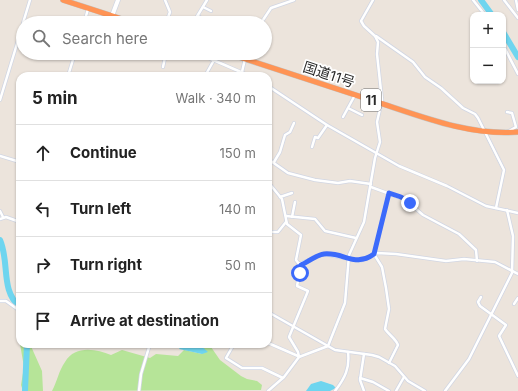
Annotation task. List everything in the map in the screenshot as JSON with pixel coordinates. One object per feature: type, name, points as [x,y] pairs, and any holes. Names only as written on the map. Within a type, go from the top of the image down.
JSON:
[{"type":"highway","points":[[63,0],[112,16]]},
{"type":"highway","name":"国道11号","points":[[253,60],[355,95],[462,127],[484,132],[518,132]]},
{"type":"street","points":[[25,16],[30,0]]},
{"type":"street","points":[[112,16],[118,0]]},
{"type":"street","points":[[165,0],[170,12],[169,16]]},
{"type":"street","points":[[198,16],[207,0]]},
{"type":"street","points":[[266,16],[271,8],[294,0]]},
{"type":"street","points":[[373,0],[361,21],[364,26],[375,36],[413,62],[425,77],[441,88],[462,108],[475,114],[504,170],[496,208]]},
{"type":"street","points":[[473,0],[483,12]]},
{"type":"street","points":[[504,0],[518,18]]},
{"type":"street","points":[[516,0],[518,10]]},
{"type":"street","points":[[203,7],[211,11]]},
{"type":"street","points":[[86,16],[89,8]]},
{"type":"street","points":[[268,391],[283,378],[298,356],[328,346],[345,303],[349,258],[356,238],[364,222],[380,137],[377,122],[382,103],[377,54],[378,42],[375,36]]},
{"type":"street","points":[[0,100],[16,46]]},
{"type":"street","points":[[505,48],[518,74]]},
{"type":"street","points":[[69,72],[74,60]]},
{"type":"street","points":[[163,66],[164,60]]},
{"type":"street","points":[[207,72],[214,60],[242,72],[244,60]]},
{"type":"street","points":[[272,89],[327,125],[399,166],[447,186],[476,201],[496,208],[518,213]]},
{"type":"street","points":[[343,117],[355,95]]},
{"type":"street","points":[[348,108],[362,116]]},
{"type":"street","points":[[507,112],[512,113],[516,127],[508,133]]},
{"type":"street","points":[[294,123],[290,132],[285,135],[280,152],[274,162],[288,172],[315,180],[338,183],[350,181],[371,185],[406,200],[423,214],[461,235],[476,250],[477,261]]},
{"type":"street","points":[[312,147],[315,137],[318,138],[327,125]]},
{"type":"street","points":[[0,156],[16,161]]},
{"type":"street","points":[[272,187],[280,197],[286,216],[286,221],[278,232],[272,232]]},
{"type":"street","points":[[280,197],[292,193]]},
{"type":"street","points":[[389,193],[374,254],[382,267],[386,288],[389,310],[386,329],[398,345],[389,363]]},
{"type":"street","points":[[292,217],[295,202]]},
{"type":"street","points":[[445,391],[469,359],[505,289],[512,270],[513,236],[507,210]]},
{"type":"street","points":[[0,212],[3,216],[16,221]]},
{"type":"street","points":[[0,219],[3,216]]},
{"type":"street","points":[[286,216],[315,219],[325,231],[356,238]]},
{"type":"street","points":[[286,221],[301,235],[296,260],[301,265]]},
{"type":"street","points":[[301,265],[324,254],[360,261],[374,254],[396,254],[449,262],[464,259],[495,262],[518,274]]},
{"type":"street","points":[[298,356],[298,352],[289,337],[308,292],[297,286],[301,265]]},
{"type":"street","points":[[481,297],[478,302],[480,306],[506,325],[499,336],[518,376]]},
{"type":"street","points":[[514,304],[518,298]]},
{"type":"street","points":[[0,301],[6,301],[16,308]]},
{"type":"street","points":[[272,314],[293,327],[314,336],[335,350],[376,356],[395,366],[404,377],[425,391]]},
{"type":"street","points":[[272,345],[298,356]]},
{"type":"street","points":[[139,391],[141,374],[149,348]]},
{"type":"street","points":[[232,348],[226,358],[237,366],[242,368],[262,368],[283,378]]},
{"type":"street","points":[[335,391],[348,372],[350,362],[348,352]]},
{"type":"street","points":[[364,354],[360,378],[364,391]]},
{"type":"street","points":[[396,391],[404,377]]},
{"type":"street","points":[[360,378],[373,382],[388,391]]},
{"type":"green space","points":[[21,348],[32,348],[42,371],[43,391],[23,391],[21,385],[24,367]]},
{"type":"green space","points":[[212,348],[220,360],[241,376],[257,381],[262,385],[261,390],[52,391],[65,362],[74,353],[80,351],[92,350],[111,355],[122,350],[150,358],[156,354],[178,356],[184,350],[202,354],[204,349]]},
{"type":"water","points":[[204,348],[208,352],[202,354],[179,349]]},
{"type":"water","points":[[321,381],[333,385],[336,388],[330,391],[306,391],[311,384]]},
{"type":"waterway","points":[[481,0],[490,12]]},
{"type":"waterway","points":[[506,37],[518,57]]},
{"type":"waterway","points":[[0,240],[5,258],[10,293],[16,302]]},
{"type":"waterway","points":[[25,391],[27,348]]},
{"type":"route","points":[[300,273],[302,269],[301,265],[324,254],[343,256],[360,261],[368,258],[374,254],[378,242],[383,214],[389,193],[401,197],[410,203]]}]
